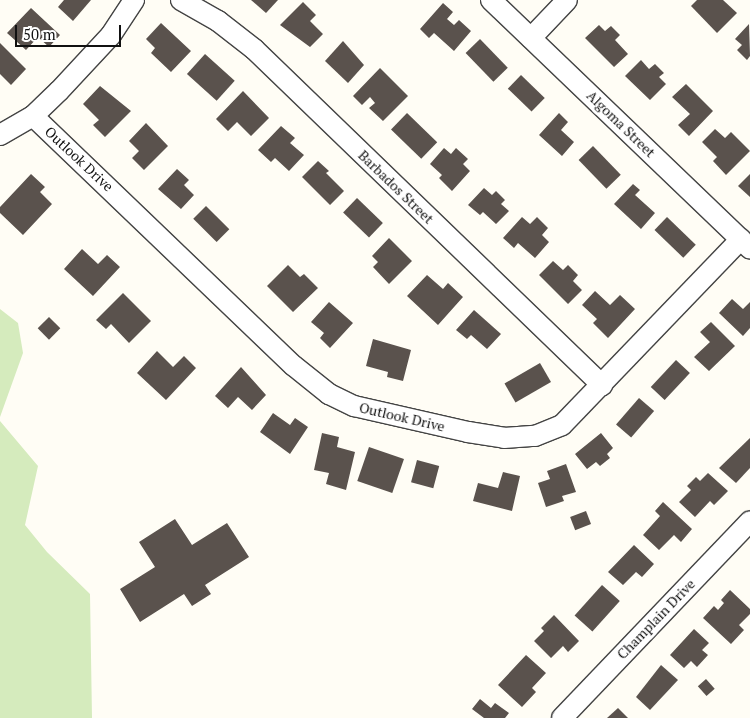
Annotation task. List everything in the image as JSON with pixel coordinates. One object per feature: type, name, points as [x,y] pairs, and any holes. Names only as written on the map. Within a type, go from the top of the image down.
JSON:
[{"type":"street","points":[[0,135],[33,116],[111,35],[134,0]]},
{"type":"street","name":"Barbados Street","points":[[181,0],[218,21],[254,50],[602,385]]},
{"type":"street","name":"Algoma Street","points":[[491,0],[745,244]]},
{"type":"street","points":[[531,38],[567,0]]},
{"type":"street","name":"Outlook Drive","points":[[33,116],[294,366],[329,394],[354,406],[477,434],[504,438],[534,436],[562,424],[745,244]]},
{"type":"street","name":"Champlain Drive","points":[[562,718],[750,521]]},
{"type":"green space","points":[[0,309],[18,323],[23,353],[0,417]]},
{"type":"green space","points":[[0,421],[38,466],[25,525],[47,552],[90,594],[92,718],[0,718]]},
{"type":"building","points":[[64,0],[91,0],[73,21],[58,7]]},
{"type":"building","points":[[251,0],[278,0],[266,13]]},
{"type":"building","points":[[697,0],[723,0],[737,13],[717,33],[691,6]]},
{"type":"building","points":[[303,2],[316,15],[310,21],[323,34],[310,47],[280,25]]},
{"type":"building","points":[[443,3],[453,12],[447,19],[454,25],[459,20],[471,31],[454,51],[434,33],[429,38],[420,29]]},
{"type":"building","points":[[31,8],[60,35],[49,47],[38,37],[26,50],[7,33]]},
{"type":"building","points":[[161,23],[191,51],[171,72],[151,53],[155,48],[146,39]]},
{"type":"building","points":[[749,24],[750,56],[747,60],[737,50],[742,45],[735,39]]},
{"type":"building","points":[[599,25],[605,31],[611,26],[620,35],[615,40],[628,54],[614,67],[585,38]]},
{"type":"building","points":[[480,39],[508,68],[493,82],[466,53]]},
{"type":"building","points":[[343,41],[364,65],[348,83],[325,61]]},
{"type":"building","points":[[0,43],[26,69],[11,85],[0,74]]},
{"type":"building","points":[[205,54],[235,81],[217,101],[187,74]]},
{"type":"building","points":[[641,60],[649,69],[655,64],[664,73],[659,77],[666,84],[650,100],[625,76]]},
{"type":"building","points":[[380,68],[408,96],[383,121],[369,108],[375,103],[370,97],[362,105],[353,96]]},
{"type":"building","points":[[521,75],[545,98],[532,112],[508,89]]},
{"type":"building","points":[[686,84],[713,111],[689,136],[678,125],[690,114],[672,97]]},
{"type":"building","points":[[100,86],[131,111],[105,137],[93,125],[99,120],[83,104]]},
{"type":"building","points":[[243,91],[269,118],[251,136],[237,122],[228,131],[216,119]]},
{"type":"building","points":[[407,113],[437,142],[421,159],[391,130]]},
{"type":"building","points":[[559,113],[568,122],[561,130],[574,142],[562,156],[539,135]]},
{"type":"building","points":[[146,123],[168,146],[144,170],[132,158],[139,151],[129,141]]},
{"type":"building","points":[[281,126],[295,138],[290,143],[304,155],[289,171],[275,158],[271,162],[258,150]]},
{"type":"building","points":[[715,129],[725,138],[731,132],[750,151],[726,175],[713,161],[717,157],[702,142]]},
{"type":"building","points":[[593,146],[621,175],[606,189],[579,160]]},
{"type":"building","points":[[444,148],[451,154],[456,148],[468,159],[463,164],[470,171],[452,191],[439,178],[442,175],[430,164]]},
{"type":"building","points":[[318,161],[329,171],[326,173],[344,191],[330,205],[302,177]]},
{"type":"building","points":[[177,169],[189,180],[184,185],[194,195],[181,209],[158,189]]},
{"type":"building","points":[[31,174],[45,187],[40,192],[52,204],[23,235],[0,213],[0,207]]},
{"type":"building","points":[[750,174],[750,197],[738,186]]},
{"type":"building","points":[[633,184],[640,190],[635,195],[655,213],[641,229],[614,204]]},
{"type":"building","points":[[484,188],[492,195],[496,191],[505,200],[501,204],[509,211],[496,224],[483,212],[480,215],[468,205]]},
{"type":"building","points":[[357,198],[383,223],[369,237],[343,212]]},
{"type":"building","points":[[206,206],[229,229],[217,242],[193,219]]},
{"type":"building","points":[[522,217],[530,224],[537,217],[548,228],[542,235],[549,242],[535,258],[518,243],[514,248],[503,238]]},
{"type":"building","points":[[667,217],[696,245],[683,258],[654,230]]},
{"type":"building","points":[[389,238],[412,261],[389,284],[373,267],[378,262],[372,256]]},
{"type":"building","points":[[82,249],[98,264],[107,255],[120,267],[93,296],[64,269]]},
{"type":"building","points":[[553,261],[563,270],[568,265],[578,275],[573,281],[582,290],[568,304],[539,275]]},
{"type":"building","points":[[288,265],[300,277],[304,274],[318,288],[293,312],[267,286]]},
{"type":"building","points":[[427,275],[443,289],[448,283],[463,297],[438,325],[407,296]]},
{"type":"building","points":[[595,291],[610,305],[620,295],[635,309],[608,338],[593,323],[597,319],[582,305]]},
{"type":"building","points":[[123,293],[151,321],[129,343],[111,324],[106,329],[96,320]]},
{"type":"building","points":[[732,299],[743,309],[750,302],[750,328],[743,336],[719,313]]},
{"type":"building","points":[[329,302],[353,323],[330,348],[320,338],[324,333],[311,322]]},
{"type":"building","points":[[474,310],[501,334],[487,349],[471,335],[467,339],[456,330]]},
{"type":"building","points":[[49,317],[60,328],[49,340],[38,328]]},
{"type":"building","points":[[711,322],[735,346],[709,371],[694,357],[710,342],[700,332]]},
{"type":"building","points":[[373,339],[411,350],[403,381],[387,377],[388,372],[366,366]]},
{"type":"building","points":[[157,351],[173,367],[184,356],[196,368],[166,400],[137,373]]},
{"type":"building","points":[[676,360],[690,373],[665,400],[651,387]]},
{"type":"building","points":[[540,363],[551,382],[515,403],[504,384]]},
{"type":"building","points":[[241,367],[266,395],[252,410],[238,397],[228,408],[215,396]]},
{"type":"building","points":[[639,398],[654,411],[631,438],[616,424]]},
{"type":"building","points":[[273,413],[290,425],[295,418],[308,427],[290,454],[260,432]]},
{"type":"building","points":[[322,433],[339,437],[337,447],[355,452],[346,490],[326,484],[329,473],[314,470]]},
{"type":"building","points":[[601,433],[613,448],[607,454],[610,458],[600,466],[596,462],[587,469],[575,454]]},
{"type":"building","points":[[750,438],[750,468],[736,483],[719,468]]},
{"type":"building","points":[[369,447],[404,459],[392,493],[357,481]]},
{"type":"building","points":[[417,460],[439,466],[433,488],[411,482]]},
{"type":"building","points":[[566,464],[576,492],[562,496],[564,501],[546,507],[538,483],[550,479],[547,471]]},
{"type":"building","points":[[503,472],[520,476],[512,511],[473,501],[478,483],[498,488]]},
{"type":"building","points":[[708,473],[728,491],[714,505],[710,501],[695,517],[679,502],[691,490],[687,486],[696,477],[700,481]]},
{"type":"building","points":[[663,502],[692,529],[681,542],[674,535],[659,550],[643,535],[660,516],[655,511]]},
{"type":"building","points":[[586,511],[591,524],[575,530],[570,517]]},
{"type":"building","points":[[175,519],[192,545],[227,523],[249,557],[205,585],[211,594],[192,606],[184,594],[140,622],[120,589],[155,567],[139,542]]},
{"type":"building","points":[[634,545],[654,564],[642,577],[636,572],[623,585],[608,572]]},
{"type":"building","points":[[602,585],[620,601],[592,632],[575,615]]},
{"type":"building","points":[[730,590],[750,609],[750,614],[739,625],[744,630],[731,644],[703,618],[714,606],[718,610],[724,603],[721,600]]},
{"type":"building","points":[[554,615],[579,641],[568,652],[563,646],[551,658],[534,641],[544,631],[541,628]]},
{"type":"building","points":[[694,629],[709,643],[702,650],[708,655],[697,667],[691,661],[684,668],[670,655]]},
{"type":"building","points":[[526,655],[546,673],[532,688],[536,692],[522,707],[498,685]]},
{"type":"building","points":[[661,665],[678,680],[650,710],[636,697]]},
{"type":"building","points":[[706,679],[715,689],[707,696],[698,686]]},
{"type":"building","points":[[480,699],[491,708],[495,703],[509,713],[505,718],[484,718],[472,709]]},
{"type":"building","points":[[618,708],[628,718],[607,718]]}]
